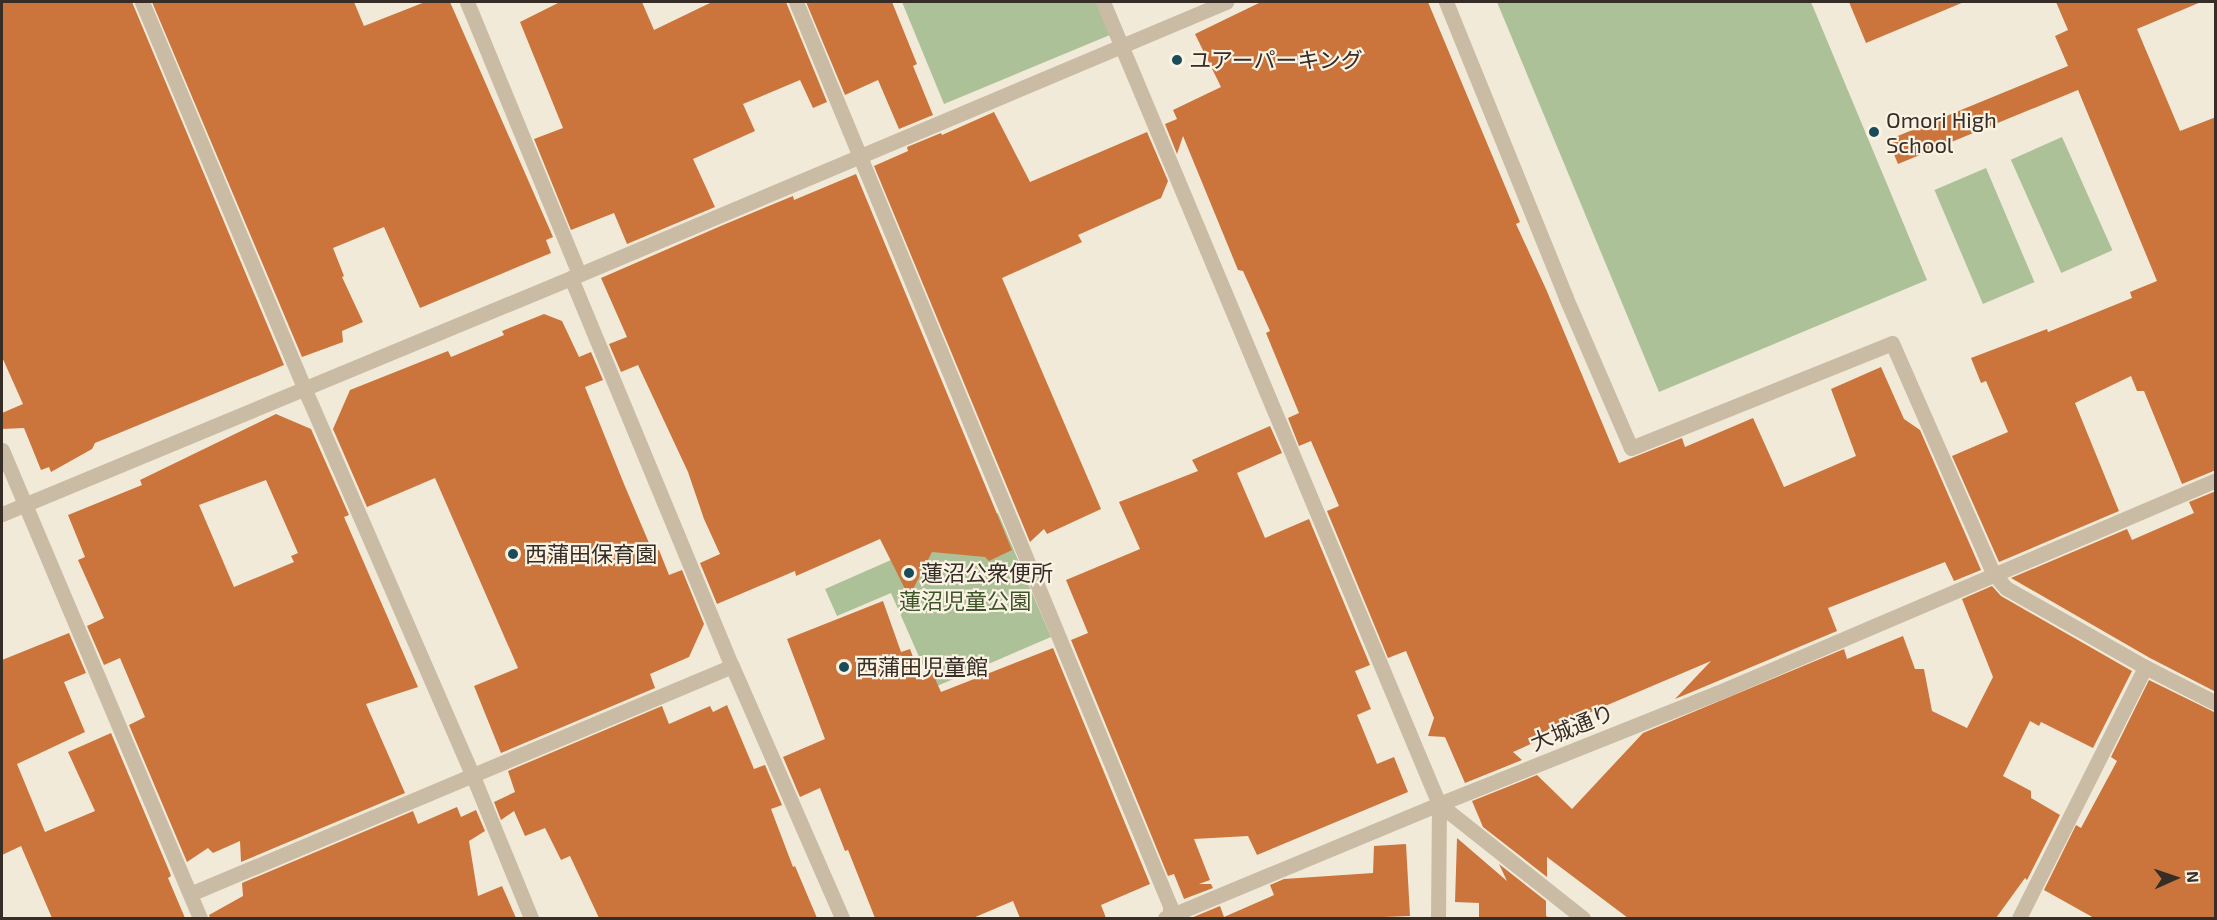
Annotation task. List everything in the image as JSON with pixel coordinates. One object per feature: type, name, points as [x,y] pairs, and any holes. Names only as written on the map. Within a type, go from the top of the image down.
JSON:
[{"type":"street","points":[[142,2],[305,390],[472,774],[531,918]]},
{"type":"street","points":[[467,2],[732,666],[842,918]]},
{"type":"street","points":[[796,2],[1166,896],[1168,918]]},
{"type":"street","points":[[1102,2],[1439,804],[1438,918]]},
{"type":"street","points":[[2,514],[305,390],[1226,2]]},
{"type":"street","points":[[1446,2],[1566,298],[1631,448],[1892,343],[1993,573],[2006,588],[2145,667],[2216,703]]},
{"type":"street","points":[[2,450],[200,918]]},
{"type":"street","name":"大城通り","points":[[1168,918],[1439,804],[1717,693],[1993,573],[2216,480]]},
{"type":"street","points":[[190,894],[732,666]]},
{"type":"street","points":[[2019,918],[2145,667]]},
{"type":"street","points":[[1439,804],[1583,918]]},
{"type":"green space","points":[[902,2],[1096,2],[1110,35],[944,104]]},
{"type":"green space","points":[[1497,2],[1811,2],[1927,280],[1659,392]]},
{"type":"green space","points":[[2062,137],[2112,250],[2061,273],[2011,160]]},
{"type":"green space","points":[[1986,168],[2034,282],[1983,304],[1934,190]]},
{"type":"green space","name":"蓮沼児童公園","points":[[998,513],[1051,637],[937,686],[927,675],[891,593],[837,616],[825,589]]},
{"type":"building","points":[[2,2],[132,2],[284,365],[95,443],[92,449],[51,472],[49,467],[41,470],[24,428],[2,429],[2,413],[23,404],[2,357]]},
{"type":"building","points":[[152,2],[354,2],[364,26],[425,2],[450,2],[553,237],[546,240],[551,253],[420,308],[384,227],[333,248],[344,276],[342,277],[363,322],[342,331],[343,342],[302,357]]},
{"type":"building","points":[[560,2],[642,2],[654,30],[712,2],[786,2],[827,102],[813,108],[800,80],[743,104],[755,131],[693,159],[715,207],[627,244],[614,213],[571,230],[534,139],[563,128],[520,22]]},
{"type":"building","points":[[806,2],[892,2],[917,64],[913,66],[933,115],[899,129],[878,80],[845,95]]},
{"type":"building","points":[[1261,2],[1428,2],[1520,222],[1516,224],[1546,289],[1619,463],[1682,438],[1685,447],[1753,418],[1784,487],[1856,456],[1831,389],[1881,367],[1904,419],[1920,430],[1981,570],[1954,581],[1945,562],[1828,608],[1837,631],[1675,699],[1711,661],[1551,729],[1553,734],[1513,752],[1522,760],[1465,783],[1445,737],[1428,736],[1434,718],[1406,651],[1388,658],[1327,511],[1339,506],[1311,441],[1299,446],[1288,418],[1299,413],[1266,333],[1270,331],[1243,271],[1238,270],[1183,136],[1177,154],[1165,124],[1177,119],[1173,110],[1221,87],[1195,34]]},
{"type":"building","points":[[1849,2],[1964,2],[1866,43]]},
{"type":"building","points":[[2056,2],[2201,2],[2137,29],[2180,131],[2216,117],[2216,470],[2182,484],[2144,391],[2137,391],[2131,376],[2075,403],[2119,511],[1999,562],[1952,456],[2008,432],[1986,381],[1981,383],[1971,358],[2047,329],[2048,332],[2132,298],[2130,292],[2157,281],[2078,90],[1898,164],[1888,140],[2068,66],[2055,36],[2068,30]]},
{"type":"building","points":[[994,112],[1030,182],[1147,132],[1168,181],[1161,198],[1078,235],[1082,242],[1002,278],[1101,509],[1047,534],[1044,529],[1030,542],[874,166],[908,151],[907,147],[941,133],[942,135]]},
{"type":"building","points":[[856,174],[1012,550],[989,561],[985,557],[932,552],[909,597],[880,539],[796,576],[795,571],[717,604],[700,563],[720,554],[704,519],[688,472],[638,365],[621,372],[609,344],[627,337],[601,278],[793,196],[794,200]]},
{"type":"building","points":[[544,314],[562,321],[579,357],[591,352],[603,380],[585,387],[624,484],[652,550],[659,550],[669,575],[682,570],[704,624],[689,657],[650,674],[655,688],[501,753],[474,686],[518,668],[435,478],[367,507],[333,429],[350,390],[448,351],[451,357],[504,335],[502,331]]},
{"type":"building","points":[[276,414],[311,429],[349,515],[344,517],[418,687],[366,704],[405,793],[241,862],[240,841],[213,853],[208,848],[187,862],[129,725],[145,717],[120,658],[104,665],[87,626],[104,618],[78,560],[85,557],[68,515],[142,485],[140,480]],"holes":[[[266,480],[298,553],[291,556],[294,562],[234,587],[199,505]]]},
{"type":"building","points":[[1270,426],[1282,453],[1237,473],[1265,538],[1309,519],[1370,665],[1355,671],[1371,709],[1357,715],[1377,764],[1394,757],[1408,792],[1257,855],[1248,836],[1194,839],[1210,880],[1199,884],[1211,884],[1213,888],[1184,899],[1174,874],[1168,876],[1071,640],[1088,633],[1066,580],[1140,549],[1119,502],[1198,471],[1192,460]]},
{"type":"building","points":[[2216,491],[2216,692],[2150,658],[2011,578],[2127,529],[2132,540],[2194,513],[2189,502]]},
{"type":"building","points":[[1992,586],[2001,596],[2132,671],[2093,748],[2041,722],[2039,726],[2030,721],[2003,776],[2031,791],[2031,798],[2060,815],[2027,880],[2025,878],[1996,918],[1628,918],[1547,857],[1547,877],[1483,827],[1472,801],[1537,775],[1572,809],[1643,733],[1844,649],[1847,659],[1903,636],[1915,669],[1924,669],[1932,711],[1967,728],[1993,677],[1962,599]]},
{"type":"building","points":[[883,601],[901,652],[910,649],[921,678],[932,672],[941,692],[1053,648],[1150,884],[1101,905],[1106,918],[1020,918],[1013,901],[973,918],[875,918],[820,788],[800,797],[783,757],[825,739],[787,639]]},
{"type":"building","points":[[69,633],[86,673],[64,682],[85,732],[17,764],[45,832],[95,811],[68,752],[111,733],[170,873],[171,876],[168,878],[185,918],[52,918],[21,846],[2,855],[2,660]]},
{"type":"building","points":[[2149,680],[2216,713],[2216,918],[2094,918],[2044,890],[2076,825],[2081,828],[2117,761],[2111,757]]},
{"type":"building","points":[[727,705],[754,769],[765,765],[782,805],[771,809],[793,867],[795,866],[817,918],[599,918],[570,856],[561,860],[545,828],[525,836],[514,811],[501,820],[494,802],[515,792],[508,771],[662,706],[669,724],[710,706],[713,712]]},
{"type":"building","points":[[457,807],[461,817],[476,810],[485,831],[469,841],[478,896],[502,886],[516,918],[210,918],[209,915],[243,896],[242,883],[413,811],[418,824]]},
{"type":"building","points":[[1457,838],[1507,881],[1499,864],[1546,901],[1546,916],[1549,918],[1479,918],[1479,903],[1455,902]]},
{"type":"building","points":[[1406,844],[1410,916],[1191,918],[1220,906],[1224,917],[1274,895],[1270,885],[1284,879],[1373,873],[1374,846]]},
{"type":"place","name":"ユアーパーキング","points":[[1177,60]]},
{"type":"place","name":"Omori High School","points":[[1874,132]]},
{"type":"place","name":"西蒲田保育園","points":[[513,554]]},
{"type":"place","name":"蓮沼公衆便所","points":[[909,573]]},
{"type":"place","name":"西蒲田児童館","points":[[844,667]]}]
